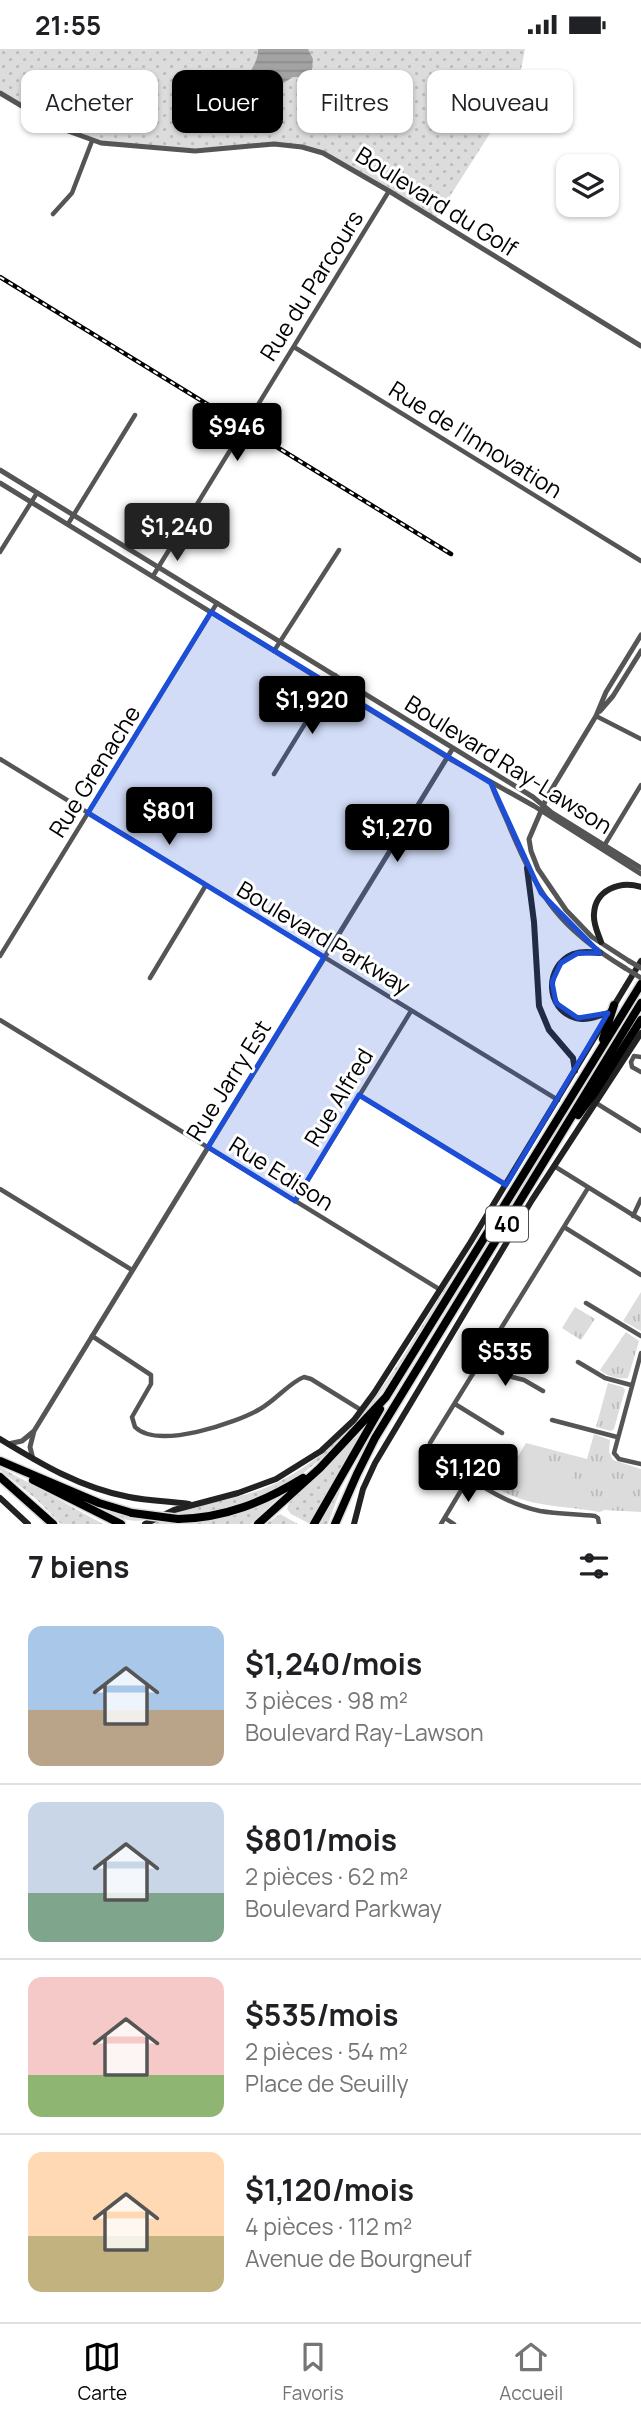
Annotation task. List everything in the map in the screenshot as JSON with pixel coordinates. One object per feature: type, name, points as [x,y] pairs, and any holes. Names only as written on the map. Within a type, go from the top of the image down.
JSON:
[{"type":"highway","name":"40","points":[[258,1524],[320,1468],[386,1397],[641,984]]},
{"type":"highway","name":"40","points":[[338,1524],[345,1502],[375,1439],[641,1003]]},
{"type":"highway","points":[[594,1061],[614,1005]]},
{"type":"highway","points":[[555,1145],[595,1092],[641,1020]]},
{"type":"highway","points":[[315,1521],[386,1397]]},
{"type":"highway","points":[[0,1462],[99,1503],[132,1513],[178,1519],[214,1516],[246,1508],[274,1496],[320,1468]]},
{"type":"highway","points":[[0,1462],[118,1523]]},
{"type":"highway","points":[[0,1476],[53,1524]]},
{"type":"main road","points":[[527,868],[534,922],[539,1006],[549,1030],[573,1058],[575,1071]]},
{"type":"main road","points":[[601,942],[594,917],[602,895],[621,885],[641,887]]},
{"type":"main road","points":[[600,953],[578,953],[564,960],[554,972],[552,989],[558,1006],[571,1016],[586,1019],[608,1013]]},
{"type":"main road","points":[[145,1524],[190,1504],[245,1491],[289,1472],[327,1446],[362,1410],[506,1185],[641,961]]},
{"type":"main road","points":[[354,1524],[363,1489],[374,1464],[554,1166],[638,1045],[641,1033]]},
{"type":"main road","points":[[0,1439],[70,1479],[106,1491],[147,1500],[190,1504]]},
{"type":"main road","points":[[1,1501],[28,1524]]},
{"type":"street","name":"Boulevard du Golf","points":[[0,93],[57,127],[92,141],[126,147],[195,151],[261,144],[287,145],[323,153],[641,346]]},
{"type":"street","points":[[53,214],[72,193],[92,141]]},
{"type":"street","name":"Rue du Parcours","points":[[153,576],[389,191]]},
{"type":"street","name":"Rue de l'Innovation","points":[[294,347],[641,561]]},
{"type":"street","points":[[68,524],[135,415]]},
{"type":"street","name":"Boulevard Ray-Lawson","points":[[0,470],[453,748],[641,874]]},
{"type":"street","name":"Boulevard Ray-Lawson","points":[[0,483],[447,757],[542,808]]},
{"type":"street","points":[[0,552],[37,493]]},
{"type":"street","points":[[274,651],[339,550]]},
{"type":"street","name":"Rue Grenache","points":[[0,957],[217,603]]},
{"type":"street","points":[[641,635],[542,808],[530,835],[533,857],[544,880],[566,910],[589,934],[641,968]]},
{"type":"street","points":[[596,716],[613,696],[641,651]]},
{"type":"street","points":[[274,774],[335,675]]},
{"type":"street","points":[[382,717],[388,708]]},
{"type":"street","points":[[596,716],[641,739]]},
{"type":"street","name":"Rue Jarry Est","points":[[33,1459],[30,1447],[34,1431],[453,748]]},
{"type":"street","name":"Boulevard Parkway","points":[[0,759],[558,1100]]},
{"type":"street","points":[[491,783],[527,868],[541,893],[559,916],[600,953],[641,978]]},
{"type":"street","points":[[603,848],[641,785]]},
{"type":"street","name":"Boulevard Ray-Lawson","points":[[603,848],[641,868]]},
{"type":"street","points":[[150,978],[206,885]]},
{"type":"street","name":"Rue Alfred","points":[[295,1201],[411,1010]]},
{"type":"street","name":"Rue Edison","points":[[0,1020],[439,1289]]},
{"type":"street","points":[[641,1057],[636,1056],[631,1062],[632,1067],[641,1072]]},
{"type":"street","points":[[359,1095],[506,1185]]},
{"type":"street","points":[[596,1103],[641,1131]]},
{"type":"street","points":[[554,1166],[641,1220]]},
{"type":"street","points":[[589,1188],[430,1443],[429,1449],[432,1454],[492,1491],[528,1507],[596,1517],[599,1524]]},
{"type":"street","points":[[0,1189],[132,1270]]},
{"type":"street","points":[[633,1216],[641,1199]]},
{"type":"street","points":[[564,1227],[641,1275]]},
{"type":"street","points":[[586,1303],[641,1336]]},
{"type":"street","points":[[92,1336],[151,1375],[151,1384],[132,1417],[135,1427],[145,1433],[184,1434],[226,1425],[260,1409],[304,1377],[362,1410]]},
{"type":"street","points":[[641,1353],[614,1451],[617,1458],[641,1464]]},
{"type":"street","points":[[482,1359],[543,1391]]},
{"type":"street","points":[[578,1362],[605,1378],[631,1385]]},
{"type":"street","points":[[455,1404],[502,1433]]},
{"type":"street","points":[[552,1420],[617,1437]]},
{"type":"street","points":[[8,1444],[22,1441],[34,1431]]},
{"type":"street","points":[[441,1524],[469,1477]]},
{"type":"street","points":[[445,1518],[454,1524]]},
{"type":"highlighted area","points":[[211,612],[491,783],[541,893],[600,953],[578,953],[561,963],[552,982],[556,1003],[578,1018],[608,1013],[506,1185],[359,1095],[295,1201],[208,1147],[324,957],[88,813]]},
{"type":"green space","points":[[0,49],[525,49],[521,70],[427,70],[427,133],[490,133],[436,218],[330,156],[287,145],[179,151],[81,138],[72,133],[158,133],[158,70],[21,70],[21,104],[0,92]]},
{"type":"green space","points":[[462,1262],[404,1359],[372,1406],[321,1459],[288,1485],[263,1498],[205,1515],[167,1516],[270,1486],[304,1467],[333,1445],[381,1389]]},
{"type":"green space","points":[[641,1292],[641,1331],[623,1321]]},
{"type":"green space","points":[[575,1307],[595,1319],[581,1340],[562,1328]]},
{"type":"green space","points":[[626,1332],[639,1341],[628,1378],[617,1378],[600,1370]]},
{"type":"green space","points":[[608,1383],[625,1390],[614,1429],[611,1431],[596,1427]]},
{"type":"green space","points":[[363,1430],[310,1524],[291,1514],[287,1509],[289,1503]]},
{"type":"green space","points":[[594,1434],[610,1440],[609,1452],[613,1460],[641,1469],[641,1512],[600,1512],[548,1505],[523,1500],[498,1489],[526,1443],[587,1459]]},
{"type":"green space","points":[[526,1456],[548,1462],[540,1494],[518,1489]]},
{"type":"green space","points":[[553,1463],[575,1468],[567,1501],[545,1496]]},
{"type":"green space","points":[[0,1467],[103,1524],[61,1524],[36,1499],[0,1470]]},
{"type":"green space","points":[[340,1484],[342,1485],[328,1524],[317,1524]]},
{"type":"green space","points":[[280,1496],[251,1524],[151,1524],[155,1521],[204,1520],[235,1514]]},
{"type":"green space","points":[[91,1504],[144,1520],[116,1517]]},
{"type":"green space","points":[[280,1514],[298,1524],[266,1524]]},
{"type":"shaded area","points":[[258,49],[308,49],[313,59],[312,70],[297,70],[297,77],[283,83],[283,70],[251,70]]},
{"type":"railway","points":[[0,277],[451,554]]}]
